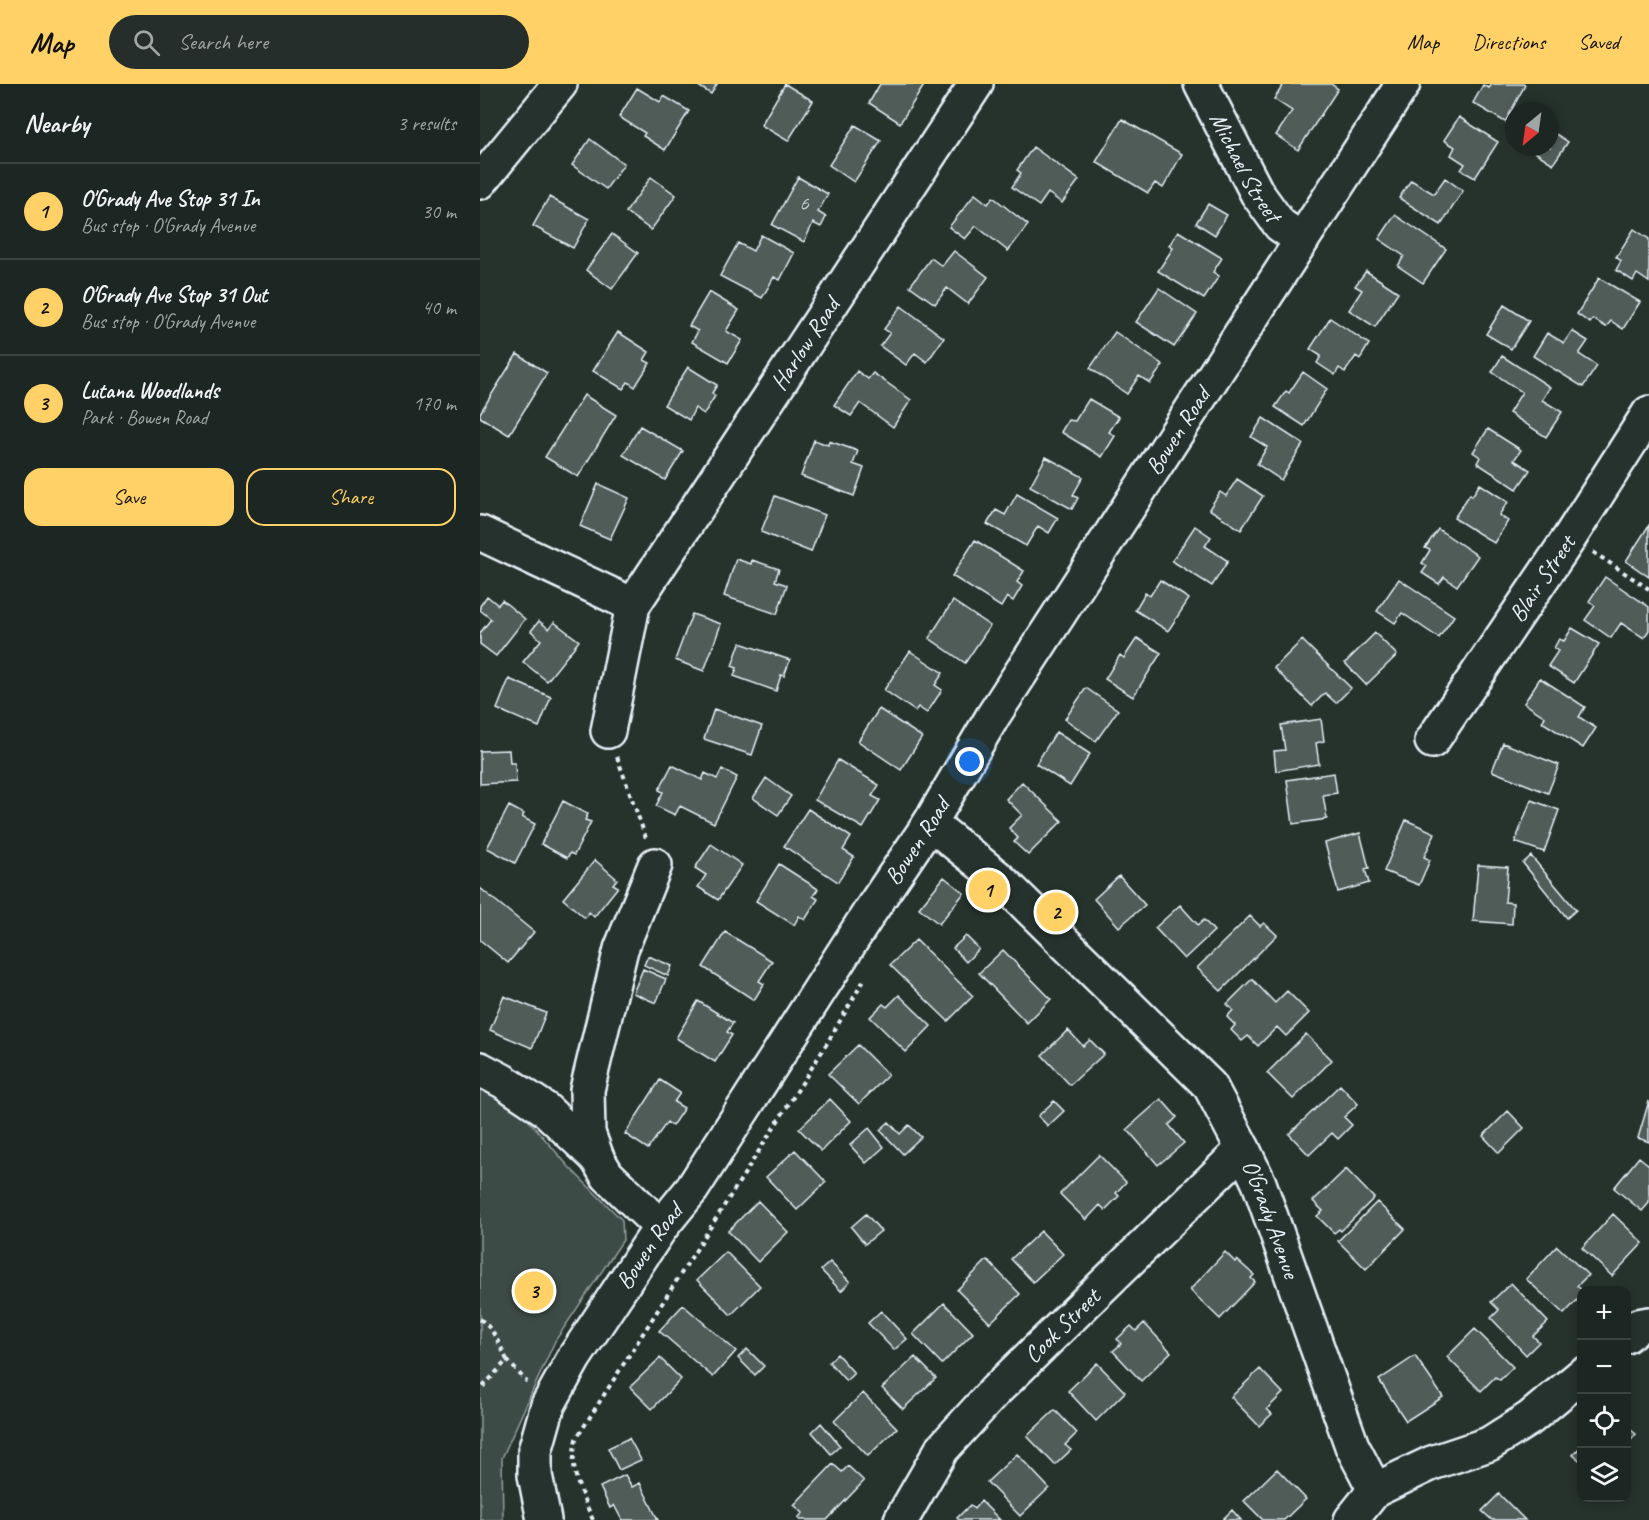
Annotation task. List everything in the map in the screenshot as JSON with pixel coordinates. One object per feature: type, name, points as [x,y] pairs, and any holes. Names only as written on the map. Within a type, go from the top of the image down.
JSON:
[{"type":"street","points":[[480,182],[560,84]]},
{"type":"street","name":"Harlow Road","points":[[608,731],[633,605],[976,84]]},
{"type":"street","name":"Michael Street","points":[[1201,84],[1257,193],[1280,225],[1302,240]]},
{"type":"street","name":"Bowen Road","points":[[544,1520],[535,1475],[535,1451],[548,1405],[574,1358],[661,1227],[692,1189],[930,823],[993,716],[1403,84]]},
{"type":"street","name":"Blair Street","points":[[1432,741],[1570,537],[1649,413]]},
{"type":"street","points":[[480,532],[633,605]]},
{"type":"street","name":"O'Grady Avenue","points":[[930,823],[1009,888],[1210,1086],[1259,1183],[1352,1446],[1375,1490]]},
{"type":"street","points":[[655,865],[621,949],[587,1090],[588,1133],[597,1158],[607,1175],[661,1227]]},
{"type":"street","points":[[480,1069],[503,1081],[545,1109],[597,1158]]},
{"type":"street","name":"Cook Street","points":[[901,1520],[942,1449],[987,1399],[1243,1149]]},
{"type":"street","points":[[1631,1332],[1638,1326],[1649,1324]]},
{"type":"street","points":[[1351,1520],[1375,1490],[1432,1463],[1489,1444],[1530,1418],[1577,1378]]},
{"type":"path","points":[[1570,537],[1649,589]]},
{"type":"path","points":[[608,731],[655,865]]},
{"type":"path","points":[[593,1520],[574,1473],[572,1455],[576,1439],[823,1050],[868,974]]},
{"type":"path","points":[[480,1319],[498,1342],[507,1360],[480,1390]]},
{"type":"shaded area","points":[[480,1084],[523,1114],[570,1168],[622,1220],[623,1240],[555,1341],[502,1458],[503,1520],[480,1520]]},
{"type":"building","points":[[695,84],[717,84],[711,94]]},
{"type":"building","points":[[785,84],[813,101],[788,141],[761,125]]},
{"type":"building","points":[[880,84],[925,84],[900,123],[869,103]]},
{"type":"building","points":[[1284,84],[1331,84],[1338,89],[1298,150],[1276,135],[1292,111],[1274,99]]},
{"type":"building","points":[[1492,84],[1525,85],[1516,102],[1505,102],[1505,122],[1473,103],[1483,85],[1489,88]]},
{"type":"building","points":[[637,88],[660,102],[664,96],[689,111],[665,150],[643,136],[645,133],[619,117]]},
{"type":"building","points":[[1459,117],[1498,142],[1475,178],[1461,170],[1465,164],[1451,155],[1455,147],[1444,140]]},
{"type":"building","points":[[1122,119],[1182,154],[1163,188],[1155,183],[1148,193],[1096,162]]},
{"type":"building","points":[[855,125],[881,141],[854,182],[829,165]]},
{"type":"building","points":[[1559,136],[1568,142],[1559,155]]},
{"type":"building","points":[[590,139],[624,164],[606,189],[572,165]]},
{"type":"building","points":[[1033,147],[1079,180],[1062,203],[1048,193],[1039,206],[1012,187],[1021,173],[1017,170]]},
{"type":"building","points":[[1541,156],[1558,156],[1553,164]]},
{"type":"building","points":[[651,177],[676,195],[651,230],[626,212]]},
{"type":"building","points":[[798,177],[828,194],[818,212],[826,217],[821,227],[813,223],[804,242],[772,225]]},
{"type":"building","points":[[1445,178],[1463,191],[1441,225],[1399,198],[1411,180],[1434,194]]},
{"type":"building","points":[[975,194],[988,204],[993,197],[1028,225],[1008,251],[976,226],[965,239],[949,227]]},
{"type":"building","points":[[549,197],[589,219],[573,248],[533,226]]},
{"type":"building","points":[[1208,204],[1227,215],[1215,235],[1196,223]]},
{"type":"building","points":[[1395,215],[1446,249],[1423,283],[1398,266],[1404,256],[1379,239]]},
{"type":"building","points":[[1634,229],[1649,239],[1649,282],[1637,274],[1633,281],[1616,270],[1621,261],[1616,257]]},
{"type":"building","points":[[1178,231],[1222,258],[1213,272],[1219,276],[1204,299],[1158,271],[1173,248],[1169,246]]},
{"type":"building","points":[[612,234],[638,253],[612,289],[586,270]]},
{"type":"building","points":[[761,235],[794,253],[780,280],[774,277],[762,298],[720,276],[738,243],[753,251]]},
{"type":"building","points":[[954,251],[988,277],[968,304],[947,288],[935,304],[910,286],[931,258],[942,266]]},
{"type":"building","points":[[1366,271],[1398,292],[1375,327],[1349,310],[1362,290],[1355,286]]},
{"type":"building","points":[[1599,278],[1640,302],[1623,329],[1611,321],[1606,327],[1593,319],[1590,323],[1577,314]]},
{"type":"building","points":[[1159,288],[1197,314],[1174,347],[1136,322]]},
{"type":"building","points":[[709,292],[739,310],[726,331],[742,340],[728,363],[692,342],[698,331],[689,326]]},
{"type":"building","points":[[1504,305],[1529,321],[1511,349],[1486,334]]},
{"type":"building","points":[[901,306],[944,338],[927,362],[915,353],[906,365],[880,346],[890,333],[884,329]]},
{"type":"building","points":[[1330,318],[1369,344],[1360,359],[1356,356],[1345,372],[1339,368],[1335,375],[1317,363],[1321,356],[1310,349]]},
{"type":"building","points":[[1572,331],[1588,341],[1579,354],[1597,366],[1583,387],[1533,356],[1547,333],[1564,343]]},
{"type":"building","points":[[618,332],[649,352],[644,360],[650,363],[635,387],[628,382],[623,389],[593,371]]},
{"type":"building","points":[[1115,332],[1163,365],[1150,383],[1139,376],[1127,394],[1090,368]]},
{"type":"building","points":[[517,354],[547,373],[509,435],[480,417],[480,413]]},
{"type":"building","points":[[1502,356],[1550,387],[1542,400],[1562,412],[1546,437],[1509,413],[1522,392],[1492,372]]},
{"type":"building","points":[[688,367],[717,385],[712,393],[715,396],[704,414],[695,408],[689,420],[664,405]]},
{"type":"building","points":[[857,371],[868,379],[873,373],[911,400],[893,427],[860,403],[851,416],[834,405]]},
{"type":"building","points":[[1303,372],[1327,389],[1304,426],[1275,407],[1286,391],[1289,393]]},
{"type":"building","points":[[584,395],[616,415],[578,477],[545,457]]},
{"type":"building","points":[[1089,399],[1119,417],[1109,432],[1115,436],[1102,457],[1061,432],[1068,420],[1075,421]]},
{"type":"building","points":[[1263,418],[1303,444],[1281,480],[1257,464],[1267,447],[1251,437]]},
{"type":"building","points":[[640,426],[683,451],[665,480],[623,455]]},
{"type":"building","points":[[1488,429],[1521,450],[1514,460],[1530,470],[1517,489],[1477,463],[1480,457],[1473,452]]},
{"type":"building","points":[[814,440],[828,445],[829,441],[858,451],[853,464],[864,468],[854,496],[801,476]]},
{"type":"building","points":[[1046,457],[1083,477],[1073,495],[1078,498],[1072,509],[1030,486]]},
{"type":"building","points":[[1237,479],[1263,496],[1241,530],[1209,509],[1220,492],[1226,496]]},
{"type":"building","points":[[598,484],[629,498],[610,539],[580,526]]},
{"type":"building","points":[[1480,484],[1508,502],[1499,515],[1508,521],[1494,543],[1454,518],[1470,494],[1472,496]]},
{"type":"building","points":[[1017,494],[1058,518],[1049,533],[1038,526],[1026,546],[987,524],[996,510],[1005,515]]},
{"type":"building","points":[[775,496],[825,515],[811,552],[761,532]]},
{"type":"building","points":[[1649,525],[1649,577],[1626,561]]},
{"type":"building","points":[[1195,526],[1211,537],[1205,546],[1228,561],[1212,586],[1172,561]]},
{"type":"building","points":[[1438,529],[1478,556],[1457,586],[1444,577],[1439,584],[1422,573],[1427,566],[1422,563],[1430,550],[1425,548]]},
{"type":"building","points":[[975,540],[1024,571],[1017,582],[1022,586],[1013,601],[1007,597],[1001,607],[952,576]]},
{"type":"building","points":[[736,559],[751,564],[752,560],[779,569],[775,581],[787,585],[777,614],[724,596]]},
{"type":"building","points":[[1605,577],[1649,607],[1649,630],[1644,638],[1621,623],[1611,638],[1585,620],[1595,606],[1589,601]]},
{"type":"building","points":[[1399,579],[1454,616],[1439,638],[1402,613],[1395,623],[1377,611]]},
{"type":"building","points":[[1160,580],[1189,599],[1168,631],[1135,610],[1145,593],[1150,596]]},
{"type":"building","points":[[487,596],[498,605],[502,600],[525,619],[496,656],[480,644],[480,633],[491,619],[480,610]]},
{"type":"building","points":[[953,601],[990,626],[965,663],[929,638]]},
{"type":"building","points":[[692,614],[721,624],[704,671],[675,660]]},
{"type":"building","points":[[539,621],[549,629],[554,622],[579,641],[547,681],[523,662],[541,640],[531,631]]},
{"type":"building","points":[[1572,628],[1599,644],[1574,683],[1548,666],[1558,651],[1554,648],[1559,639],[1564,641]]},
{"type":"building","points":[[1375,633],[1397,655],[1366,685],[1345,663]]},
{"type":"building","points":[[1137,638],[1161,653],[1133,697],[1105,679],[1120,655],[1124,658]]},
{"type":"building","points":[[1302,640],[1351,688],[1336,703],[1325,693],[1312,706],[1274,668]]},
{"type":"building","points":[[740,643],[790,660],[784,676],[781,675],[776,691],[734,676],[737,668],[732,666]]},
{"type":"building","points":[[910,651],[943,673],[935,685],[942,690],[927,713],[918,707],[915,711],[884,690]]},
{"type":"building","points":[[1540,678],[1585,707],[1579,717],[1596,728],[1583,748],[1542,722],[1545,717],[1524,703]]},
{"type":"building","points":[[509,679],[551,697],[539,727],[497,709]]},
{"type":"building","points":[[1086,688],[1118,710],[1096,741],[1065,719]]},
{"type":"building","points":[[714,709],[762,726],[752,755],[704,739]]},
{"type":"building","points":[[879,709],[922,737],[901,770],[858,741]]},
{"type":"building","points":[[1321,719],[1324,741],[1316,743],[1319,764],[1276,771],[1274,751],[1285,750],[1281,725]]},
{"type":"building","points":[[1056,732],[1090,754],[1070,786],[1036,764]]},
{"type":"building","points":[[1503,743],[1559,765],[1548,793],[1492,771]]},
{"type":"building","points":[[509,750],[510,763],[515,763],[516,782],[480,784],[480,751]]},
{"type":"building","points":[[838,760],[879,785],[872,796],[880,800],[863,828],[815,800]]},
{"type":"building","points":[[672,765],[702,780],[705,773],[717,779],[722,769],[737,777],[714,823],[680,806],[675,815],[656,806],[663,792],[659,790]]},
{"type":"building","points":[[1334,773],[1337,793],[1323,795],[1327,819],[1293,824],[1287,780]]},
{"type":"building","points":[[766,778],[791,796],[778,815],[753,798]]},
{"type":"building","points":[[1022,782],[1062,821],[1028,855],[1014,842],[1018,838],[1009,828],[1022,815],[1006,799]]},
{"type":"building","points":[[1531,800],[1559,810],[1544,852],[1515,842]]},
{"type":"building","points":[[563,801],[588,814],[585,820],[591,822],[574,855],[570,853],[567,858],[541,844]]},
{"type":"building","points":[[509,806],[524,814],[522,817],[535,824],[515,863],[487,848]]},
{"type":"building","points":[[808,809],[851,837],[843,850],[854,857],[838,882],[784,846]]},
{"type":"building","points":[[1406,820],[1435,833],[1424,857],[1430,860],[1419,885],[1384,871]]},
{"type":"building","points":[[1360,833],[1369,868],[1365,869],[1369,883],[1338,892],[1325,843]]},
{"type":"building","points":[[711,844],[742,865],[718,900],[698,887],[706,875],[695,868]]},
{"type":"building","points":[[1531,856],[1576,910],[1567,918],[1523,863]]},
{"type":"building","points":[[595,860],[617,879],[613,884],[618,887],[594,917],[589,912],[585,918],[563,899]]},
{"type":"building","points":[[779,864],[818,889],[813,896],[818,899],[805,920],[799,916],[794,925],[756,901]]},
{"type":"building","points":[[1478,865],[1508,867],[1505,902],[1513,903],[1512,924],[1473,921]]},
{"type":"building","points":[[1119,876],[1145,905],[1119,927],[1094,899]]},
{"type":"building","points":[[944,877],[964,893],[939,924],[919,908]]},
{"type":"building","points":[[480,888],[534,932],[508,963],[480,940]]},
{"type":"building","points":[[1180,905],[1198,925],[1204,920],[1214,931],[1184,959],[1155,928]]},
{"type":"building","points":[[1250,916],[1260,926],[1264,923],[1277,935],[1221,991],[1197,968]]},
{"type":"building","points":[[725,932],[772,961],[759,981],[764,984],[754,1000],[703,967]]},
{"type":"building","points":[[966,936],[979,949],[966,962],[953,948]]},
{"type":"building","points":[[916,940],[973,996],[948,1021],[890,965]]},
{"type":"building","points":[[1003,950],[1051,999],[1027,1023],[979,973]]},
{"type":"building","points":[[648,956],[672,966],[668,976],[644,965]]},
{"type":"building","points":[[643,969],[666,979],[656,1003],[633,993]]},
{"type":"building","points":[[1252,979],[1275,1003],[1287,991],[1309,1013],[1286,1036],[1277,1027],[1258,1046],[1248,1036],[1242,1041],[1231,1030],[1235,1025],[1227,1017],[1233,1010],[1227,1004]]},
{"type":"building","points":[[899,995],[931,1026],[906,1052],[870,1017],[883,1004],[887,1007]]},
{"type":"building","points":[[504,996],[546,1013],[532,1048],[490,1030]]},
{"type":"building","points":[[698,1001],[733,1023],[727,1032],[732,1035],[715,1062],[676,1038]]},
{"type":"building","points":[[1068,1030],[1083,1046],[1090,1040],[1104,1054],[1070,1085],[1042,1055]]},
{"type":"building","points":[[1306,1034],[1332,1060],[1293,1099],[1267,1073]]},
{"type":"building","points":[[858,1045],[888,1075],[859,1104],[828,1074]]},
{"type":"building","points":[[660,1080],[680,1093],[674,1102],[684,1108],[672,1126],[667,1122],[648,1149],[625,1134]]},
{"type":"building","points":[[1340,1085],[1358,1104],[1344,1117],[1352,1125],[1338,1139],[1332,1133],[1309,1155],[1289,1134]]},
{"type":"building","points":[[830,1099],[851,1121],[821,1151],[799,1129]]},
{"type":"building","points":[[1161,1099],[1177,1117],[1169,1125],[1184,1143],[1158,1165],[1127,1129]]},
{"type":"building","points":[[1054,1101],[1064,1111],[1048,1126],[1038,1116]]},
{"type":"building","points":[[1649,1101],[1649,1142],[1638,1138]]},
{"type":"building","points":[[1508,1111],[1524,1128],[1499,1153],[1483,1136]]},
{"type":"building","points":[[889,1122],[900,1134],[909,1125],[921,1137],[903,1154],[880,1130]]},
{"type":"building","points":[[869,1128],[884,1147],[866,1163],[850,1145]]},
{"type":"building","points":[[795,1150],[826,1182],[797,1210],[766,1177]]},
{"type":"building","points":[[1099,1155],[1126,1182],[1116,1193],[1119,1196],[1105,1210],[1100,1205],[1086,1220],[1060,1194]]},
{"type":"building","points":[[1639,1157],[1649,1165],[1649,1203],[1642,1211],[1614,1188]]},
{"type":"building","points":[[1346,1169],[1374,1198],[1341,1231],[1339,1229],[1334,1233],[1317,1216],[1323,1211],[1313,1201]]},
{"type":"building","points":[[758,1201],[788,1232],[758,1262],[728,1231]]},
{"type":"building","points":[[1377,1202],[1405,1229],[1366,1269],[1338,1241]]},
{"type":"building","points":[[866,1214],[881,1231],[865,1244],[851,1227]]},
{"type":"building","points":[[1613,1214],[1643,1243],[1612,1276],[1582,1248]]},
{"type":"building","points":[[1041,1231],[1063,1254],[1033,1282],[1011,1259]]},
{"type":"building","points":[[1557,1246],[1588,1275],[1577,1286],[1577,1300],[1564,1314],[1526,1279]]},
{"type":"building","points":[[726,1252],[760,1286],[731,1315],[697,1280]]},
{"type":"building","points":[[1225,1252],[1254,1275],[1251,1278],[1255,1282],[1220,1319],[1190,1290]]},
{"type":"building","points":[[987,1260],[1020,1294],[990,1323],[957,1290]]},
{"type":"building","points":[[830,1262],[850,1282],[841,1291],[821,1270]]},
{"type":"building","points":[[1511,1283],[1548,1322],[1533,1336],[1539,1342],[1526,1355],[1491,1318],[1499,1310],[1491,1302]]},
{"type":"building","points":[[944,1303],[973,1333],[942,1364],[913,1334]]},
{"type":"building","points":[[683,1305],[736,1351],[713,1377],[659,1331]]},
{"type":"building","points":[[881,1311],[907,1339],[894,1350],[868,1323]]},
{"type":"building","points":[[1144,1323],[1171,1352],[1141,1381],[1113,1351],[1121,1344],[1117,1339],[1131,1326],[1136,1331]]},
{"type":"building","points":[[1475,1329],[1513,1367],[1500,1380],[1495,1377],[1481,1391],[1447,1357]]},
{"type":"building","points":[[747,1349],[764,1366],[755,1375],[738,1358]]},
{"type":"building","points":[[837,1354],[854,1373],[846,1381],[829,1362]]},
{"type":"building","points":[[1415,1356],[1443,1397],[1406,1421],[1379,1380]]},
{"type":"building","points":[[915,1357],[936,1378],[903,1409],[882,1388]]},
{"type":"building","points":[[660,1358],[681,1379],[652,1409],[630,1387]]},
{"type":"building","points":[[1097,1363],[1125,1392],[1096,1421],[1068,1391]]},
{"type":"building","points":[[1260,1369],[1283,1393],[1267,1409],[1272,1414],[1259,1426],[1231,1397]]},
{"type":"building","points":[[863,1393],[897,1428],[868,1456],[834,1421]]},
{"type":"building","points":[[1055,1410],[1077,1433],[1065,1445],[1071,1450],[1055,1465],[1027,1436]]},
{"type":"building","points":[[821,1423],[840,1446],[831,1454],[812,1432]]},
{"type":"building","points":[[1631,1430],[1636,1434],[1631,1440]]},
{"type":"building","points":[[629,1438],[641,1460],[619,1470],[608,1448]]},
{"type":"building","points":[[1017,1454],[1049,1488],[1020,1516],[987,1482]]},
{"type":"building","points":[[833,1464],[842,1472],[848,1466],[864,1481],[827,1520],[800,1520],[798,1518],[803,1513],[794,1505]]},
{"type":"building","points":[[1277,1469],[1306,1499],[1284,1520],[1263,1520],[1244,1501]]},
{"type":"building","points":[[625,1475],[632,1487],[640,1483],[658,1520],[622,1520],[614,1505],[610,1508],[600,1487]]},
{"type":"building","points":[[1499,1494],[1525,1520],[1492,1520],[1482,1511]]},
{"type":"building","points":[[981,1501],[1000,1520],[959,1520],[957,1518],[970,1505],[974,1509]]},
{"type":"building","points":[[1232,1510],[1241,1520],[1222,1520]]},
{"type":"place","name":"O'Grady Ave Stop 31 In","points":[[988,890]]},
{"type":"place","name":"O'Grady Ave Stop 31 Out","points":[[1056,912]]},
{"type":"place","name":"Lutana Woodlands","points":[[534,1291]]}]
